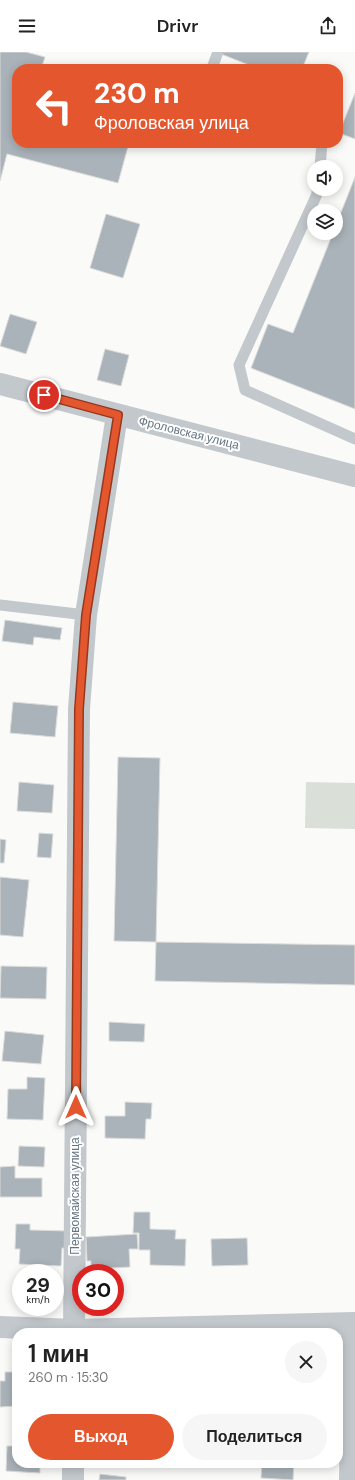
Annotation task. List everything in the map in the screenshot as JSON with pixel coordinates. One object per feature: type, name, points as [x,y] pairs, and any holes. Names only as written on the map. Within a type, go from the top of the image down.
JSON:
[{"type":"street","name":"Фроловская улица","points":[[0,384],[355,476]]},
{"type":"street","name":"Первомайская улица","points":[[74,1328],[79,709],[86,615],[118,415]]},
{"type":"street","points":[[198,1328],[354,1323],[350,1480]]},
{"type":"street","points":[[0,1327],[15,1328]]},
{"type":"street","points":[[73,1468],[73,1480]]},
{"type":"lane","points":[[214,64],[218,52]]},
{"type":"lane","points":[[321,160],[322,148]]},
{"type":"lane","points":[[316,196],[239,365],[245,390],[355,439]]},
{"type":"lane","points":[[0,605],[86,615]]},
{"type":"shaded area","points":[[306,782],[355,783],[355,829],[305,828]]},
{"type":"building","points":[[0,52],[26,52],[45,57],[43,64],[12,64],[12,148],[128,148],[118,183],[7,154],[0,181]]},
{"type":"building","points":[[222,52],[309,52],[304,64],[246,64],[221,54]]},
{"type":"building","points":[[355,93],[355,139],[343,134],[343,123]]},
{"type":"building","points":[[355,177],[355,409],[251,368],[268,324],[293,333],[330,240],[343,240],[343,207]]},
{"type":"building","points":[[106,214],[140,224],[123,278],[90,268]]},
{"type":"building","points":[[10,314],[37,322],[26,354],[0,346]]},
{"type":"building","points":[[105,349],[129,355],[121,386],[97,380]]},
{"type":"building","points":[[5,620],[62,628],[60,640],[34,637],[33,645],[2,641]]},
{"type":"building","points":[[13,702],[58,706],[55,737],[10,733]]},
{"type":"building","points":[[118,757],[160,758],[156,942],[114,941]]},
{"type":"building","points":[[19,782],[54,785],[52,813],[17,811]]},
{"type":"building","points":[[39,833],[53,834],[51,858],[37,857]]},
{"type":"building","points":[[0,839],[6,840],[4,863],[0,863]]},
{"type":"building","points":[[0,877],[29,880],[23,937],[0,935]]},
{"type":"building","points":[[156,942],[355,945],[355,985],[155,981]]},
{"type":"building","points":[[1,966],[47,967],[46,999],[0,998]]},
{"type":"building","points":[[109,1022],[145,1024],[144,1042],[109,1041]]},
{"type":"building","points":[[5,1031],[44,1035],[41,1064],[2,1061]]},
{"type":"building","points":[[27,1077],[45,1078],[43,1120],[7,1119],[8,1089],[27,1089]]},
{"type":"building","points":[[125,1102],[152,1103],[151,1119],[146,1119],[145,1139],[105,1138],[105,1116],[125,1116]]},
{"type":"building","points":[[19,1146],[45,1147],[44,1167],[18,1166]]},
{"type":"building","points":[[15,1166],[15,1178],[42,1178],[42,1197],[0,1197],[0,1167]]},
{"type":"building","points":[[134,1212],[150,1212],[150,1229],[176,1230],[175,1239],[186,1239],[185,1266],[150,1265],[150,1250],[139,1250],[139,1233],[133,1233]]},
{"type":"building","points":[[16,1224],[30,1224],[30,1230],[67,1231],[66,1248],[62,1248],[61,1264],[19,1264],[20,1249],[15,1249]]},
{"type":"building","points":[[137,1234],[138,1249],[129,1249],[130,1267],[124,1267],[124,1264],[91,1264],[91,1261],[87,1261],[86,1237]]},
{"type":"building","points":[[247,1238],[248,1265],[212,1266],[211,1239]]},
{"type":"building","points":[[5,1372],[12,1372],[12,1406],[0,1407],[0,1381],[5,1381]]},
{"type":"building","points":[[7,1446],[12,1446],[12,1468],[40,1468],[40,1473],[6,1471]]},
{"type":"building","points":[[262,1468],[294,1468],[293,1480],[261,1478]]},
{"type":"building","points":[[100,1474],[126,1477],[126,1480],[99,1480]]},
{"type":"route","points":[[44,395],[118,415],[86,615],[79,709],[76,1107]]}]
